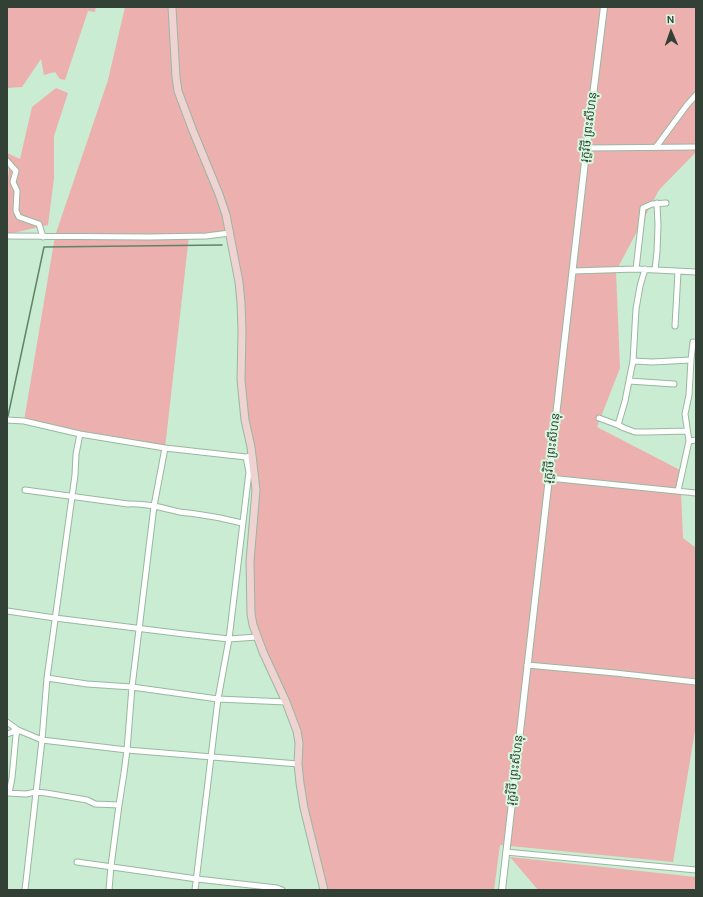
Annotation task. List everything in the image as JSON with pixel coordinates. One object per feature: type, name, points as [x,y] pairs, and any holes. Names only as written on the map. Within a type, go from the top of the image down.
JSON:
[{"type":"main road","points":[[172,7],[178,91],[226,215],[239,282],[242,332],[241,380],[249,456],[256,490],[250,561],[251,614],[257,637],[286,702],[297,731],[299,743],[298,764],[304,808],[324,890]]},
{"type":"street","name":"រុក្ខវិថី ព្រះសីហនុ","points":[[502,890],[604,7]]},
{"type":"street","points":[[656,147],[696,95]]},
{"type":"street","points":[[587,148],[696,147]]},
{"type":"street","points":[[7,161],[16,171],[12,182],[17,191],[16,211],[19,217],[39,224],[43,237]]},
{"type":"street","points":[[636,269],[642,209],[644,206],[656,203],[666,203]]},
{"type":"street","points":[[655,270],[658,252],[656,203]]},
{"type":"street","points":[[7,236],[150,237],[206,236],[230,233]]},
{"type":"street","points":[[573,271],[645,269],[696,272]]},
{"type":"street","points":[[618,425],[625,401],[633,361],[636,309],[645,269]]},
{"type":"street","points":[[675,326],[678,272]]},
{"type":"street","points":[[678,491],[689,441],[685,414],[689,395],[692,342]]},
{"type":"street","points":[[633,361],[652,362],[691,360]]},
{"type":"street","points":[[629,381],[674,384]]},
{"type":"street","points":[[600,418],[624,428],[641,432],[687,430]]},
{"type":"street","points":[[7,420],[165,448],[249,456],[249,472],[229,639],[218,699],[195,890]]},
{"type":"street","points":[[25,890],[42,740],[47,678],[56,618],[76,454],[80,434]]},
{"type":"street","points":[[689,441],[696,440]]},
{"type":"street","points":[[109,890],[127,750],[132,687],[154,506],[165,448]]},
{"type":"street","points":[[549,478],[696,493]]},
{"type":"street","points":[[26,490],[128,504],[138,503],[242,523]]},
{"type":"street","points":[[242,530],[252,532]]},
{"type":"street","points":[[7,611],[229,639],[257,637]]},
{"type":"street","points":[[527,665],[696,682]]},
{"type":"street","points":[[47,678],[87,684],[132,687],[218,699],[286,702]]},
{"type":"street","points":[[7,722],[16,729],[42,740],[127,750],[298,764]]},
{"type":"street","points":[[7,734],[16,729]]},
{"type":"street","points":[[16,729],[12,778],[8,793],[46,793],[87,800],[95,804],[119,805]]},
{"type":"street","points":[[506,852],[696,870]]},
{"type":"street","points":[[77,862],[277,888],[282,890]]},
{"type":"shaded area","points":[[7,7],[96,7],[95,12],[88,11],[65,80],[60,79],[55,72],[44,75],[41,59],[22,87],[7,88]]},
{"type":"shaded area","points":[[125,7],[696,7],[696,152],[659,190],[616,271],[620,368],[597,427],[680,470],[683,538],[696,548],[696,725],[673,862],[500,845],[494,890],[326,890],[304,808],[299,743],[251,614],[256,490],[241,380],[242,331],[230,233],[189,236],[165,448],[24,421],[55,236],[108,80]]},
{"type":"shaded area","points":[[56,88],[68,93],[54,136],[54,178],[48,225],[7,233],[7,179],[9,167],[7,165],[7,153],[20,159],[32,107]]},
{"type":"shaded area","points":[[510,857],[696,877],[696,890],[538,890]]},
{"type":"waterway","points":[[8,416],[44,247],[222,245]]}]
